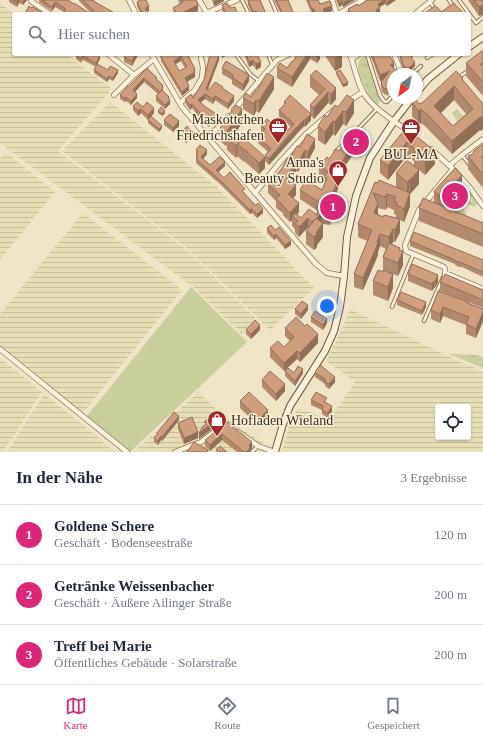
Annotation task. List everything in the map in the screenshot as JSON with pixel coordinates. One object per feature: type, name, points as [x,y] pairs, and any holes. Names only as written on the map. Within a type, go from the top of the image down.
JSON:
[{"type":"main road","points":[[471,46],[483,37]]},
{"type":"main road","points":[[423,85],[428,79],[457,56]]},
{"type":"main road","points":[[275,452],[290,406],[322,356],[334,331],[340,307],[347,237],[356,196],[370,158],[394,121],[407,104]]},
{"type":"street","points":[[32,0],[31,2],[47,12]]},
{"type":"street","points":[[198,0],[204,12]]},
{"type":"street","points":[[216,12],[237,0]]},
{"type":"street","points":[[332,0],[337,12]]},
{"type":"street","points":[[342,12],[363,0]]},
{"type":"street","points":[[131,1],[135,12]]},
{"type":"street","points":[[417,12],[431,1]]},
{"type":"street","points":[[110,56],[134,75]]},
{"type":"street","points":[[153,56],[182,108],[316,264],[326,273],[344,276]]},
{"type":"street","points":[[207,136],[218,128],[277,60],[285,56]]},
{"type":"street","points":[[351,56],[363,92],[372,104],[415,136]]},
{"type":"street","points":[[395,56],[400,68]]},
{"type":"street","points":[[180,103],[195,90],[202,78],[203,67],[201,58]]},
{"type":"street","points":[[114,95],[134,75],[154,59]]},
{"type":"street","points":[[342,105],[363,92]]},
{"type":"street","points":[[255,193],[280,162],[307,133],[337,108]]},
{"type":"street","points":[[450,165],[483,138]]},
{"type":"street","points":[[426,144],[454,169],[483,206]]},
{"type":"street","points":[[454,169],[420,210],[405,245],[406,251],[444,267],[444,273],[483,289]]},
{"type":"street","points":[[0,350],[127,452]]},
{"type":"street","points":[[174,452],[200,442],[226,423],[258,446],[275,452]]},
{"type":"lane","points":[[242,0],[248,12]]},
{"type":"lane","points":[[271,0],[275,12]]},
{"type":"lane","points":[[449,0],[456,9]]},
{"type":"lane","points":[[459,0],[468,12]]},
{"type":"lane","points":[[431,1],[437,12]]},
{"type":"lane","points":[[471,16],[476,23],[483,17]]},
{"type":"lane","points":[[237,56],[251,75],[259,81]]},
{"type":"lane","points":[[269,56],[273,66]]},
{"type":"lane","points":[[368,56],[380,95],[384,101],[387,102]]},
{"type":"lane","points":[[463,82],[458,76],[472,68]]},
{"type":"lane","points":[[352,135],[378,108]]},
{"type":"lane","points":[[336,152],[347,141]]},
{"type":"lane","points":[[462,155],[471,165]]},
{"type":"lane","points":[[440,185],[442,191]]},
{"type":"lane","points":[[392,307],[414,255]]},
{"type":"lane","points":[[424,321],[444,273]]},
{"type":"lane","points":[[197,443],[202,448]]},
{"type":"lane","points":[[252,452],[258,446]]},
{"type":"shaded area","points":[[0,3],[12,12],[12,56],[69,56],[112,89],[58,151],[188,251],[257,320],[242,334],[193,287],[0,143]]},
{"type":"shaded area","points":[[110,102],[217,187],[314,288],[270,330],[190,251],[62,151]]},
{"type":"shaded area","points":[[4,154],[8,154],[55,192],[0,260],[0,159]]},
{"type":"shaded area","points":[[83,213],[182,290],[82,414],[0,348],[0,314]]},
{"type":"shaded area","points":[[350,309],[458,361],[483,371],[483,452],[282,452],[290,423],[298,408],[330,419],[355,382],[326,361]]},
{"type":"shaded area","points":[[1,359],[42,392],[9,443],[2,452],[0,452],[0,361]]},
{"type":"shaded area","points":[[198,392],[228,420],[268,446],[268,452],[134,452]]},
{"type":"shaded area","points":[[44,394],[97,436],[114,452],[7,452]]},
{"type":"green space","points":[[365,56],[381,101],[376,105],[364,86],[358,70],[358,64],[361,58]]},
{"type":"green space","points":[[457,109],[468,121],[460,126],[452,113]]},
{"type":"green space","points":[[468,194],[470,194],[477,203],[474,207],[465,203],[465,196],[467,201],[471,202],[473,199],[470,196],[468,197]]},
{"type":"green space","points":[[458,206],[464,208],[467,216],[454,212]]},
{"type":"green space","points":[[191,287],[247,342],[130,452],[87,416]]},
{"type":"green space","points":[[449,354],[477,355],[483,357],[483,368]]},
{"type":"building","points":[[42,0],[68,0],[88,12],[64,12],[66,9],[55,2],[52,7]]},
{"type":"building","points":[[83,0],[91,0],[113,12],[95,12]]},
{"type":"building","points":[[140,0],[146,0],[149,6],[145,8],[148,12],[142,12],[137,2]]},
{"type":"building","points":[[182,0],[196,0],[198,5],[184,12],[176,12],[173,8],[183,2]]},
{"type":"building","points":[[248,0],[260,0],[265,12],[253,12]]},
{"type":"building","points":[[276,0],[288,0],[293,12],[282,12]]},
{"type":"building","points":[[308,0],[318,0],[320,4],[330,1],[332,6],[323,9],[324,12],[315,12],[314,9],[312,9]]},
{"type":"building","points":[[338,0],[348,0],[343,3],[342,1],[339,3]]},
{"type":"building","points":[[368,0],[385,0],[378,4],[380,8],[376,10],[377,12],[350,12],[348,9],[357,4],[358,6]]},
{"type":"building","points":[[474,0],[483,0],[483,5],[479,7]]},
{"type":"building","points":[[227,3],[230,8],[235,7],[237,12],[225,12],[222,5]]},
{"type":"building","points":[[454,3],[462,12],[441,12]]},
{"type":"building","points":[[29,6],[41,12],[28,12],[26,11]]},
{"type":"building","points":[[435,6],[441,12],[426,12]]},
{"type":"building","points":[[483,50],[483,62],[480,64],[483,67],[483,82],[466,63]]},
{"type":"building","points":[[83,56],[100,56],[96,63]]},
{"type":"building","points":[[125,56],[135,56],[132,61],[124,57]]},
{"type":"building","points":[[162,56],[181,56],[188,56],[195,72],[185,78],[189,86],[182,92],[161,57]],"holes":[[[181,56],[187,67],[179,71],[174,61]]]},
{"type":"building","points":[[210,56],[219,56],[206,89],[209,90],[215,82],[234,96],[228,104],[215,96],[213,99],[205,94],[198,100],[205,107],[216,114],[209,122],[199,115],[201,114],[185,99],[191,94],[193,98],[204,80]]},
{"type":"building","points":[[247,56],[258,56],[261,62],[256,64],[253,60],[249,62]]},
{"type":"building","points":[[296,56],[306,56],[292,77],[277,68],[280,63],[287,68],[292,61],[293,62]]},
{"type":"building","points":[[373,56],[389,56],[394,63],[390,65],[393,68],[387,68],[387,72],[380,75]]},
{"type":"building","points":[[400,56],[413,56],[411,57],[415,62],[409,68],[404,66]]},
{"type":"building","points":[[226,61],[249,75],[243,85],[232,77],[233,75],[222,68]]},
{"type":"building","points":[[97,64],[108,70],[110,66],[118,70],[113,78],[109,76],[107,79],[94,70]]},
{"type":"building","points":[[147,68],[163,85],[160,92],[144,78],[133,90],[137,94],[131,101],[120,95],[128,86]]},
{"type":"building","points":[[316,70],[336,88],[331,94],[328,92],[314,108],[310,105],[325,89],[310,76]]},
{"type":"building","points":[[340,70],[348,82],[343,85],[336,72]]},
{"type":"building","points":[[456,71],[483,104],[483,116],[452,141],[426,113],[421,109],[418,111],[413,104],[423,104],[423,102]],"holes":[[[454,86],[473,109],[453,126],[434,106]]]},
{"type":"building","points":[[267,73],[274,77],[259,101],[256,100],[254,104],[243,98],[246,93],[251,97]]},
{"type":"building","points":[[387,75],[387,90],[382,86],[381,82]]},
{"type":"building","points":[[162,90],[170,100],[165,105],[156,96]]},
{"type":"building","points":[[290,95],[311,114],[290,134],[269,159],[265,155],[271,149],[258,137],[265,129],[261,125],[267,119],[284,134],[294,124],[279,110],[286,103],[284,102]]},
{"type":"building","points":[[347,95],[354,100],[346,112],[343,111],[325,132],[318,126],[325,115],[327,117],[335,105],[338,107]]},
{"type":"building","points":[[137,102],[143,107],[147,102],[154,108],[148,115],[141,109],[138,111],[133,106]]},
{"type":"building","points":[[236,105],[242,109],[226,133],[220,128]]},
{"type":"building","points":[[161,107],[165,111],[162,114],[158,111]]},
{"type":"building","points":[[170,114],[179,121],[173,128],[164,120]]},
{"type":"building","points":[[151,116],[162,126],[159,129],[148,120]]},
{"type":"building","points":[[187,126],[193,132],[186,138],[180,133]]},
{"type":"building","points":[[406,128],[435,151],[425,162],[414,152],[416,150],[407,142],[388,166],[380,160]]},
{"type":"building","points":[[353,129],[360,134],[339,168],[341,169],[333,193],[330,216],[321,214],[312,222],[308,218],[299,227],[295,224],[298,221],[292,216],[295,213],[301,218],[309,209],[317,215],[319,202],[300,190],[306,180],[322,190],[327,178],[324,177],[328,172],[319,165],[327,157],[329,159],[336,149],[339,151]]},
{"type":"building","points":[[307,134],[315,139],[308,152],[305,150],[298,163],[296,162],[287,178],[296,185],[288,194],[299,203],[290,213],[276,199],[280,195],[268,184],[281,170],[288,157],[290,158],[297,146],[300,147]]},
{"type":"building","points":[[230,135],[239,143],[243,138],[265,157],[259,163],[244,149],[237,144],[236,146],[227,138]]},
{"type":"building","points":[[483,144],[483,175],[468,156],[473,154],[474,151]]},
{"type":"building","points":[[200,145],[207,150],[201,157],[210,165],[219,157],[222,159],[225,162],[216,170],[224,178],[230,172],[245,189],[242,191],[255,205],[258,203],[263,209],[257,214],[252,209],[250,210],[196,159],[198,156],[196,154],[198,152],[196,150]]},
{"type":"building","points":[[407,160],[419,170],[407,182],[396,173]]},
{"type":"building","points":[[455,168],[462,175],[442,198],[434,191]]},
{"type":"building","points":[[379,180],[410,193],[404,209],[396,205],[397,202],[394,201],[396,197],[387,194],[386,197],[373,193],[378,203],[374,213],[383,217],[384,215],[400,219],[395,230],[393,229],[389,237],[380,234],[378,243],[363,278],[354,274],[372,230],[358,224],[375,182],[378,183]]},
{"type":"building","points":[[423,198],[483,223],[483,234],[419,208]]},
{"type":"building","points":[[316,218],[323,223],[314,237],[306,231]]},
{"type":"building","points":[[271,225],[275,230],[279,227],[291,241],[285,245],[276,234],[274,236],[267,228]]},
{"type":"building","points":[[414,232],[483,260],[483,272],[410,241]]},
{"type":"building","points":[[389,243],[403,251],[398,263],[383,257]]},
{"type":"building","points":[[412,264],[438,275],[435,281],[432,284],[408,274]]},
{"type":"building","points":[[378,270],[383,272],[383,270],[393,274],[388,287],[373,281]]},
{"type":"building","points":[[445,274],[483,290],[483,300],[440,282]]},
{"type":"building","points":[[438,291],[483,309],[476,329],[466,324],[469,317],[443,307],[440,314],[431,310]]},
{"type":"building","points":[[401,292],[426,302],[422,311],[397,300]]},
{"type":"building","points":[[302,301],[308,305],[301,314],[295,309]]},
{"type":"building","points":[[315,311],[327,319],[323,325],[311,317]]},
{"type":"building","points":[[296,317],[305,326],[307,324],[318,334],[300,353],[297,351],[284,363],[270,348],[278,341],[284,347],[294,337],[285,328]]},
{"type":"building","points":[[255,320],[260,325],[251,334],[246,330]]},
{"type":"building","points":[[320,365],[335,377],[329,384],[315,372]]},
{"type":"building","points":[[298,366],[303,369],[295,381],[285,371],[288,368],[294,373]]},
{"type":"building","points":[[270,371],[285,384],[276,394],[262,380]]},
{"type":"building","points":[[249,392],[268,410],[259,419],[240,401]]},
{"type":"building","points":[[316,392],[327,398],[324,402],[332,406],[328,413],[322,410],[323,406],[311,400]]},
{"type":"building","points":[[174,412],[179,416],[158,441],[154,438]]},
{"type":"building","points":[[192,417],[198,432],[184,438],[178,423]]},
{"type":"building","points":[[208,419],[212,423],[199,433],[203,426],[207,424],[204,422]]},
{"type":"building","points":[[227,422],[252,442],[249,445],[250,448],[246,452],[222,434],[210,445],[205,440],[217,430],[220,432]]},
{"type":"building","points":[[194,442],[208,450],[207,452],[187,452]]},
{"type":"building","points":[[220,446],[227,452],[218,452],[216,450]]},
{"type":"place","name":"Getränke Weissenbacher","points":[[356,142]]},
{"type":"place","name":"Maskottchen Friedrichshafen","points":[[278,144]]},
{"type":"place","name":"BUL-MA","points":[[411,145]]},
{"type":"place","name":"Anna's Beauty Studio","points":[[338,187]]},
{"type":"place","name":"Treff bei Marie","points":[[455,196]]},
{"type":"place","name":"Goldene Schere","points":[[333,207]]},
{"type":"place","name":"Hofladen Wieland","points":[[217,437]]}]
